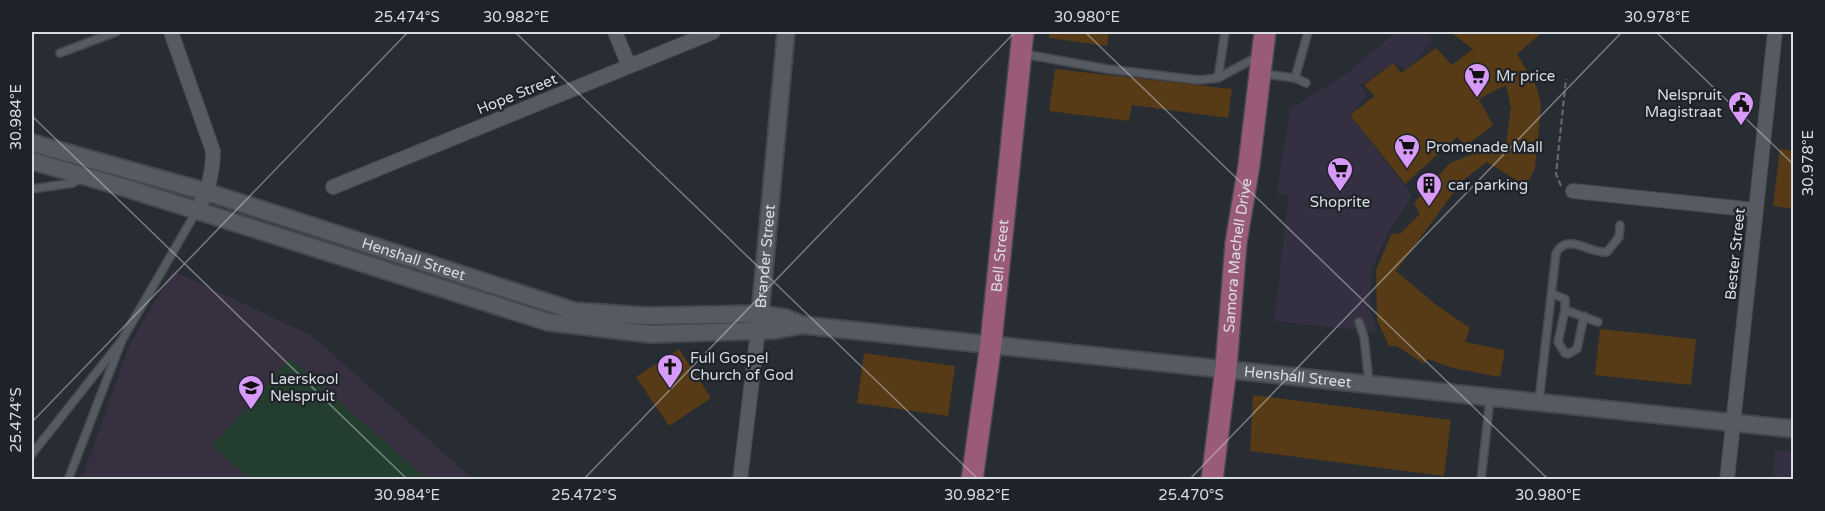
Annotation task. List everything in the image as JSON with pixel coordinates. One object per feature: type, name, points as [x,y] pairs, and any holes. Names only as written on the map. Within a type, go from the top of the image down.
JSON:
[{"type":"main road","name":"Bell Street","points":[[972,480],[991,343],[1023,32]]},
{"type":"main road","name":"Samora Machell Drive","points":[[1212,480],[1226,368],[1236,243],[1249,165],[1265,32]]},
{"type":"street","points":[[171,32],[213,151],[213,166],[202,202]]},
{"type":"street","points":[[615,32],[629,66]]},
{"type":"street","name":"Hope Street","points":[[333,187],[713,32]]},
{"type":"street","name":"Brander Street","points":[[740,480],[759,322],[786,32]]},
{"type":"street","name":"Bester Street","points":[[1727,480],[1775,32]]},
{"type":"street","name":"Henshall Street","points":[[32,143],[202,202],[574,311],[759,322],[786,318],[802,325],[1226,368],[1490,399],[1794,429]]},
{"type":"street","name":"Henshall Street","points":[[32,161],[129,189],[202,202]]},
{"type":"street","points":[[1573,191],[1756,210]]},
{"type":"lane","points":[[60,53],[116,32]]},
{"type":"lane","points":[[1218,78],[1225,32]]},
{"type":"lane","points":[[1295,78],[1308,32]]},
{"type":"lane","points":[[1022,53],[1107,69],[1198,80],[1218,78],[1260,64],[1306,83]]},
{"type":"lane","points":[[32,189],[73,183],[85,177]]},
{"type":"lane","points":[[32,454],[122,340],[202,202]]},
{"type":"lane","points":[[1539,404],[1558,249],[1569,243],[1607,252],[1619,237],[1620,225]]},
{"type":"lane","points":[[1553,294],[1565,299],[1558,342],[1568,354],[1577,348],[1584,316]]},
{"type":"lane","points":[[1565,310],[1598,322]]},
{"type":"lane","points":[[1359,322],[1364,337],[1369,386]]},
{"type":"lane","points":[[68,480],[122,340]]},
{"type":"lane","points":[[1481,480],[1490,399]]},
{"type":"path","points":[[1566,80],[1556,174],[1561,186],[1573,191]]},
{"type":"shaded area","points":[[1396,32],[1425,32],[1432,41],[1407,69],[1393,63],[1361,85],[1367,96],[1350,115],[1412,196],[1388,233],[1372,268],[1370,302],[1376,332],[1274,321],[1289,195],[1277,193],[1290,109],[1347,73]]},
{"type":"shaded area","name":"Laerskool Nelspruit","points":[[173,271],[311,335],[473,479],[81,480],[131,342]]},
{"type":"shaded area","points":[[1775,450],[1793,452],[1793,479],[1772,479]]},
{"type":"green space","points":[[290,358],[427,479],[250,479],[212,446]]},
{"type":"building","points":[[1049,32],[1109,32],[1107,46],[1049,38]]},
{"type":"building","points":[[1450,32],[1543,32],[1517,54],[1537,88],[1541,105],[1535,168],[1526,186],[1487,162],[1462,181],[1396,271],[1435,304],[1470,328],[1465,342],[1505,350],[1500,377],[1453,368],[1428,359],[1424,364],[1397,346],[1389,346],[1377,320],[1376,270],[1392,233],[1400,234],[1420,214],[1414,203],[1450,163],[1501,143],[1505,152],[1511,108],[1506,85],[1479,99],[1493,125],[1466,146],[1457,137],[1405,184],[1350,115],[1375,96],[1364,85],[1393,63],[1401,73],[1436,48],[1452,65],[1473,49]]},
{"type":"building","points":[[1055,69],[1232,89],[1228,118],[1132,105],[1129,121],[1049,111]]},
{"type":"building","points":[[1780,149],[1794,151],[1794,209],[1773,206]]},
{"type":"building","points":[[1600,329],[1696,339],[1691,385],[1595,375]]},
{"type":"building","points":[[679,349],[711,398],[669,426],[636,377]]},
{"type":"building","points":[[864,353],[955,366],[948,416],[857,403]]},
{"type":"building","points":[[1253,395],[1451,420],[1444,476],[1250,451]]},
{"type":"place","name":"Mr price","points":[[1477,99]]},
{"type":"place","name":"Nelspruit Magistraat","points":[[1741,127]]},
{"type":"place","name":"Promenade Mall","points":[[1407,170]]},
{"type":"place","name":"Shoprite","points":[[1340,193]]},
{"type":"place","name":"car parking","points":[[1429,208]]},
{"type":"place","name":"Full Gospel Church of God","points":[[670,390]]},
{"type":"place","name":"Laerskool Nelspruit","points":[[251,411]]}]
